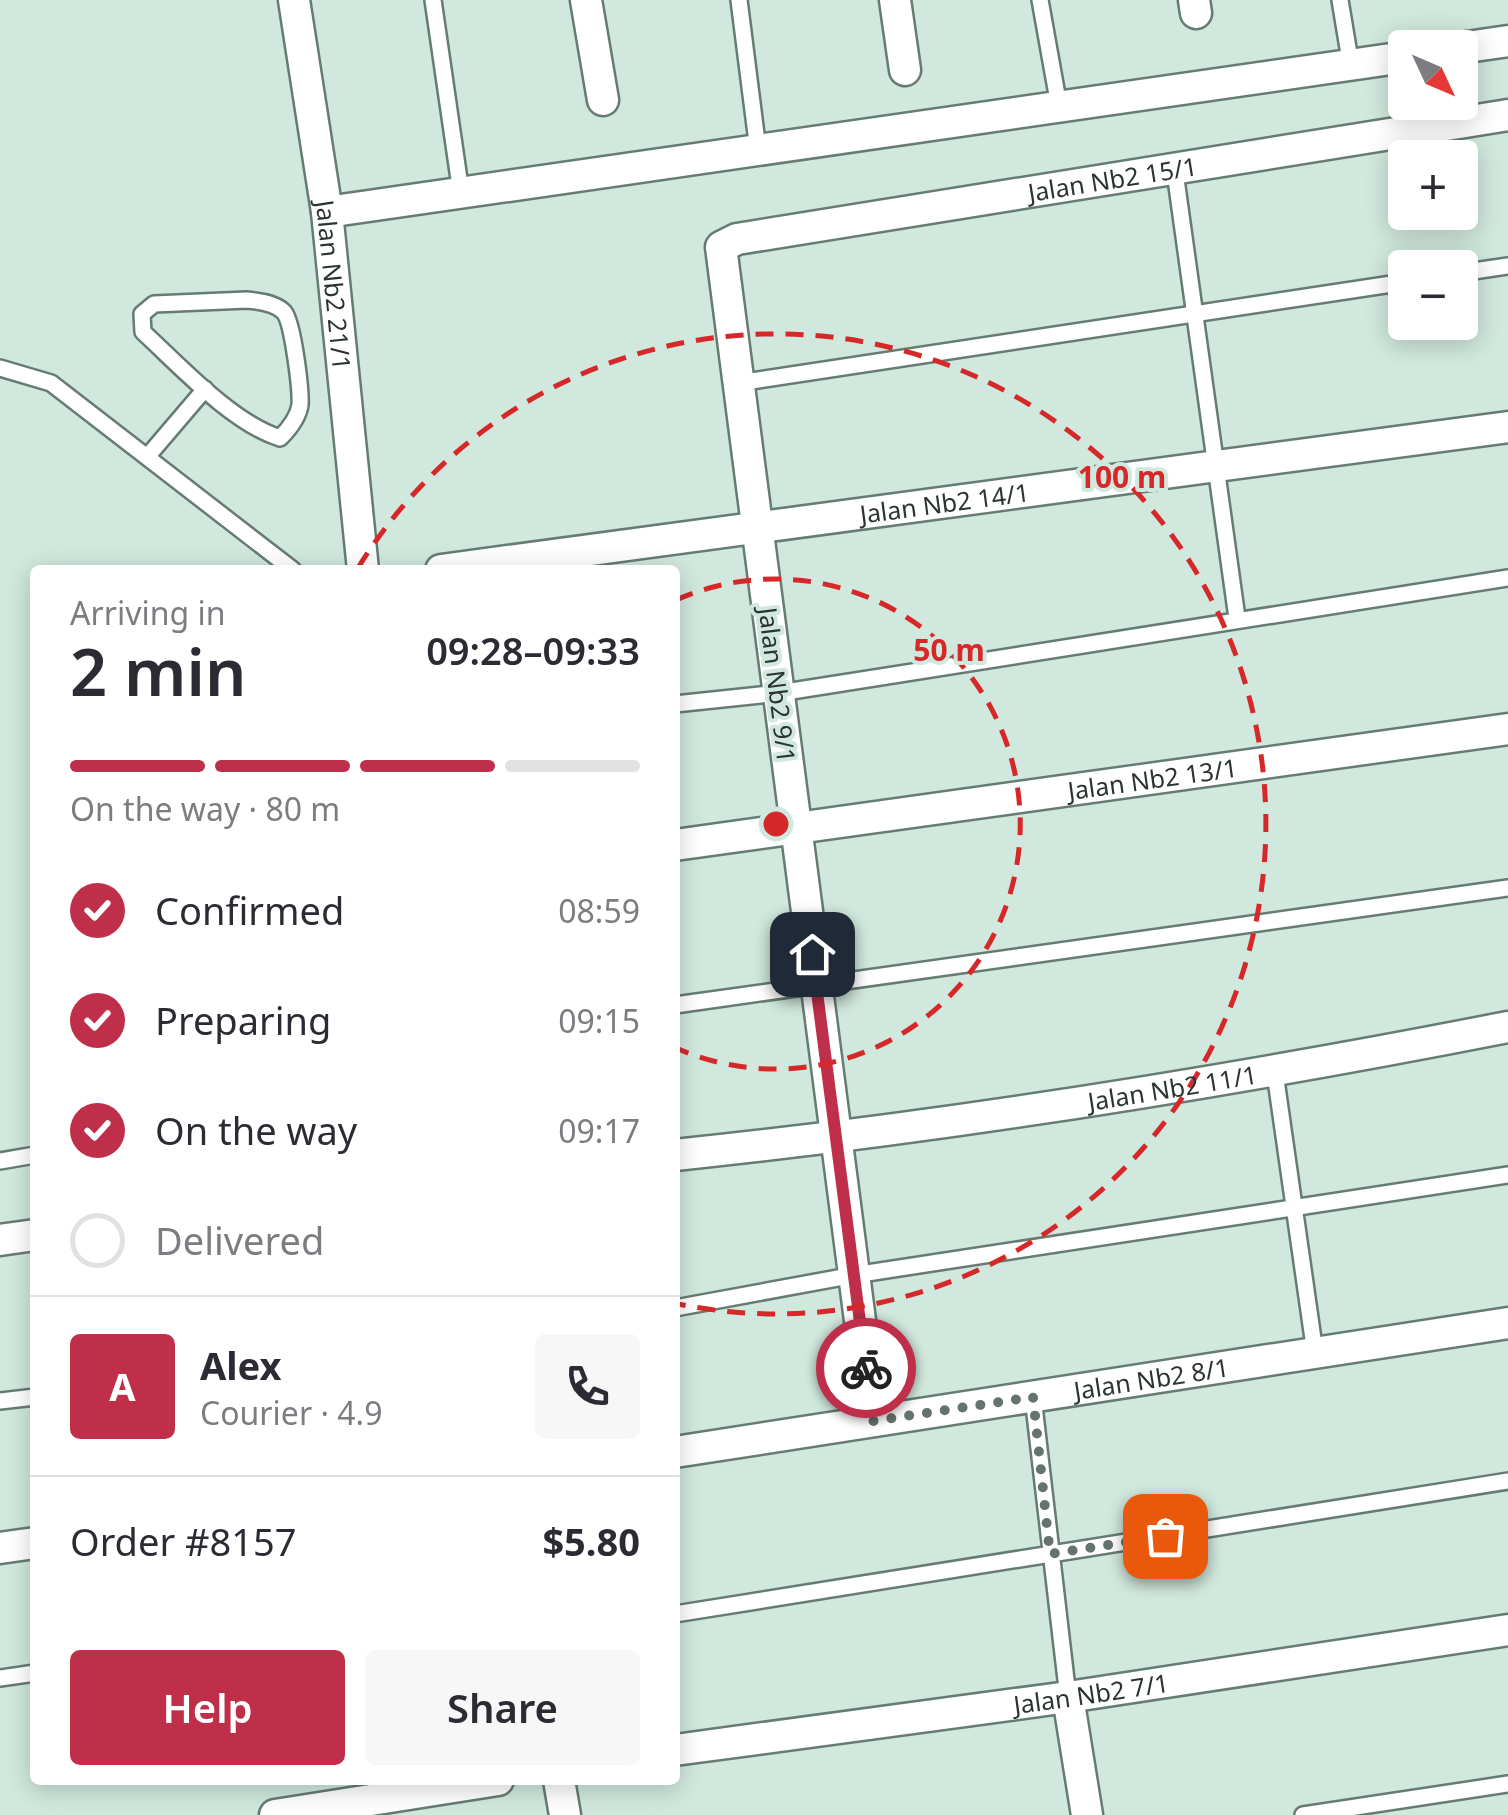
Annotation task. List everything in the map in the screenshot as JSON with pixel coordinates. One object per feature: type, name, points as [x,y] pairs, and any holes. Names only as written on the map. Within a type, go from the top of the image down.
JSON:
[{"type":"street","name":"Jalan Nb2 21/1","points":[[294,0],[326,212],[362,565]]},
{"type":"street","points":[[586,0],[603,100]]},
{"type":"street","points":[[895,0],[905,70]]},
{"type":"street","points":[[1478,45],[1508,40]]},
{"type":"street","points":[[326,212],[1388,60]]},
{"type":"street","name":"Jalan Nb2 15/1","points":[[721,247],[737,239],[1175,172],[1508,115]]},
{"type":"street","name":"Jalan Nb2 9/1","points":[[721,247],[873,1421]]},
{"type":"street","name":"Jalan Nb2 14/1","points":[[477,565],[1508,427]]},
{"type":"street","name":"Jalan Nb2 13/1","points":[[680,844],[1508,729]]},
{"type":"street","name":"Jalan Nb2 11/1","points":[[680,1154],[836,1138],[1276,1073],[1508,1027]]},
{"type":"street","points":[[0,1240],[30,1236]]},
{"type":"street","name":"Jalan Nb2 8/1","points":[[680,1451],[1508,1323]]},
{"type":"street","points":[[0,1548],[30,1544]]},
{"type":"street","name":"Jalan Nb2 7/1","points":[[680,1749],[1068,1697],[1508,1630]]},
{"type":"street","points":[[1068,1697],[1087,1815]]},
{"type":"street","points":[[275,1815],[466,1785]]},
{"type":"street","points":[[561,1785],[565,1815]]},
{"type":"lane","points":[[433,0],[461,193]]},
{"type":"lane","points":[[739,0],[758,150]]},
{"type":"lane","points":[[1040,0],[1059,106]]},
{"type":"lane","points":[[1340,0],[1351,66]]},
{"type":"lane","points":[[1175,172],[1237,618]]},
{"type":"lane","points":[[1478,270],[1508,266]]},
{"type":"lane","points":[[738,383],[1388,285]]},
{"type":"lane","points":[[247,300],[267,302],[284,312],[291,328],[300,405],[292,426],[280,438],[265,433],[205,389],[142,332],[142,314],[154,304],[247,300]]},
{"type":"lane","points":[[0,368],[51,383],[287,565]]},
{"type":"lane","points":[[147,457],[205,389]]},
{"type":"lane","points":[[680,703],[779,693],[1508,578]]},
{"type":"lane","points":[[680,1004],[1508,888]]},
{"type":"lane","points":[[1276,1073],[1315,1353]]},
{"type":"lane","points":[[0,1161],[30,1156]]},
{"type":"lane","points":[[680,1307],[854,1275],[1508,1175]]},
{"type":"lane","points":[[1033,1397],[1068,1697]]},
{"type":"lane","points":[[0,1401],[30,1398]]},
{"type":"lane","points":[[680,1613],[1508,1481]]},
{"type":"lane","points":[[0,1678],[30,1674]]},
{"type":"lane","points":[[1303,1815],[1508,1784]]},
{"type":"way so far","points":[[866,1368],[873,1421],[1033,1397],[1050,1554],[1165,1536]]},
{"type":"route","points":[[812,954],[866,1368]]}]
